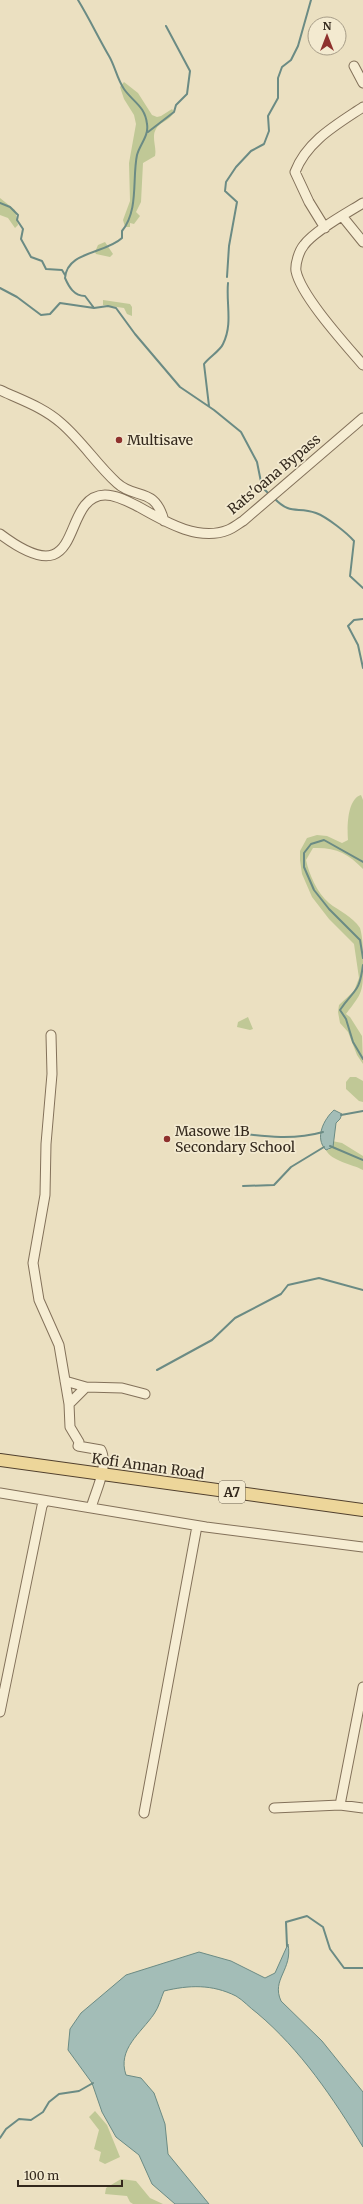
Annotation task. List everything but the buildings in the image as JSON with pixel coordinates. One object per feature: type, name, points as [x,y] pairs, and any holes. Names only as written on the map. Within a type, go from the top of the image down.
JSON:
[{"type":"main road","name":"Kofi Annan Road","points":[[0,1460],[363,1510]]},
{"type":"street","points":[[354,66],[363,84]]},
{"type":"street","points":[[325,228],[308,202],[295,172],[301,157],[319,138],[363,107]]},
{"type":"street","points":[[363,202],[325,228],[304,245],[298,257],[296,270],[300,283],[325,320],[363,365]]},
{"type":"street","points":[[342,216],[363,242]]},
{"type":"street","points":[[0,390],[20,397],[47,412],[61,422],[118,485],[149,497],[160,508],[164,521]]},
{"type":"street","name":"Rats'oana Bypass","points":[[0,534],[32,555],[44,556],[56,554],[68,540],[80,513],[89,502],[95,497],[105,495],[116,496],[164,521],[187,530],[203,533],[227,530],[243,521],[363,418]]},
{"type":"street","points":[[51,1035],[52,1074],[46,1144],[45,1195],[33,1263],[39,1300],[59,1345],[69,1404],[70,1427],[79,1442],[78,1446],[101,1450],[102,1454],[101,1474],[91,1508]]},
{"type":"street","points":[[65,1381],[86,1387],[122,1388],[145,1394]]},
{"type":"street","points":[[69,1404],[86,1387]]},
{"type":"street","points":[[0,1493],[197,1526],[363,1547]]},
{"type":"street","points":[[0,1712],[42,1506],[45,1501]]},
{"type":"street","points":[[144,1813],[197,1526]]},
{"type":"street","points":[[340,1805],[363,1687]]},
{"type":"street","points":[[274,1808],[340,1805],[363,1808]]},
{"type":"green space","points":[[124,82],[138,93],[152,115],[157,117],[161,116],[172,109],[174,112],[157,127],[154,139],[155,156],[143,163],[141,202],[136,212],[140,216],[134,224],[130,223],[130,227],[125,227],[123,220],[130,201],[129,163],[136,124],[134,115],[124,99],[120,87]]},
{"type":"green space","points":[[0,198],[15,210],[18,225],[15,228],[8,218],[0,215]]},
{"type":"green space","points":[[105,242],[113,254],[110,257],[96,254],[95,252],[98,245]]},
{"type":"green space","points":[[103,300],[130,304],[132,307],[132,316],[127,314],[124,308],[103,305]]},
{"type":"green space","points":[[361,795],[363,800],[363,869],[352,859],[335,850],[313,848],[306,860],[311,877],[317,889],[329,903],[353,920],[360,928],[363,950],[362,986],[359,996],[346,1014],[350,1017],[362,1036],[363,1064],[357,1055],[348,1032],[340,1023],[338,1012],[339,1005],[354,991],[359,978],[354,944],[329,919],[312,897],[302,874],[300,860],[300,851],[307,838],[317,835],[327,836],[342,843],[348,840],[350,808],[356,798]]},
{"type":"green space","points":[[248,1017],[253,1029],[250,1030],[237,1027],[238,1022]]},
{"type":"green space","points":[[350,1077],[356,1077],[363,1081],[363,1102],[359,1101],[346,1089],[346,1082]]},
{"type":"green space","points":[[332,1141],[342,1143],[363,1156],[363,1170],[332,1157],[326,1150],[329,1150]]},
{"type":"green space","points":[[95,2111],[107,2125],[120,2157],[105,2164],[99,2161],[101,2152],[94,2149],[99,2130],[89,2117]]},
{"type":"green space","points":[[121,2179],[136,2181],[150,2198],[163,2204],[133,2204],[127,2196],[105,2194],[106,2188]]},
{"type":"water","points":[[334,1110],[342,1114],[336,1123],[333,1147],[326,1150],[322,1145],[321,1140],[322,1129],[327,1118]]},
{"type":"water","points":[[288,1944],[288,1961],[279,1986],[281,2001],[322,2041],[363,2092],[363,2147],[328,2093],[302,2059],[273,2027],[236,1996],[218,1989],[200,1987],[164,1991],[156,2011],[127,2049],[124,2066],[126,2075],[141,2078],[154,2093],[165,2124],[168,2154],[209,2204],[175,2204],[152,2184],[139,2155],[116,2137],[102,2112],[92,2083],[68,2050],[70,2029],[81,2013],[126,1975],[199,1952],[231,1961],[265,1978],[275,1973]]},
{"type":"waterway","points":[[78,0],[111,60],[122,85],[144,113],[147,124],[147,132],[137,155],[133,204],[131,214],[122,231],[122,238],[115,243],[79,258],[67,269],[65,278],[72,290],[81,296],[85,296],[94,308],[108,306],[116,308],[135,334],[180,387],[214,410],[241,432],[257,462],[262,487],[269,494]]},
{"type":"waterway","points":[[227,277],[229,246],[237,202],[225,191],[226,182],[236,167],[251,151],[264,144],[269,131],[268,116],[278,98],[278,78],[282,67],[291,60],[298,46],[311,0]]},
{"type":"waterway","points":[[148,132],[174,112],[176,105],[187,94],[190,71],[166,26]]},
{"type":"waterway","points":[[0,203],[10,207],[18,215],[17,220],[23,229],[21,239],[31,257],[42,261],[46,269],[62,270],[65,275]]},
{"type":"waterway","points":[[209,406],[204,364],[222,347],[226,336],[228,329],[228,283]]},
{"type":"waterway","points":[[0,288],[17,297],[41,315],[50,314],[60,303],[94,308]]},
{"type":"waterway","points":[[274,498],[280,504],[290,509],[309,511],[321,515],[354,541],[350,576],[363,588]]},
{"type":"waterway","points":[[363,619],[354,620],[348,626],[358,645],[363,668]]},
{"type":"waterway","points":[[363,862],[324,840],[311,844],[304,853],[304,867],[314,890],[329,909],[360,940],[363,958]]},
{"type":"waterway","points":[[363,965],[360,981],[356,990],[340,1010],[346,1019],[353,1042],[363,1059]]},
{"type":"waterway","points":[[341,1115],[363,1111]]},
{"type":"waterway","points":[[238,1133],[270,1137],[291,1137],[312,1135],[323,1132]]},
{"type":"waterway","points":[[330,1146],[363,1160]]},
{"type":"waterway","points":[[243,1186],[274,1185],[291,1167],[324,1147]]},
{"type":"waterway","points":[[157,1370],[212,1340],[235,1318],[281,1294],[288,1285],[319,1278],[363,1290]]},
{"type":"waterway","points":[[287,1946],[286,1922],[307,1916],[323,1927],[330,1949],[344,1968],[363,1968]]},
{"type":"waterway","points":[[0,2138],[6,2129],[19,2119],[31,2120],[43,2112],[49,2102],[59,2094],[79,2091],[93,2083]]},
{"type":"place","name":"Multisave","points":[[119,440]]},
{"type":"place","name":"Masowe 1B Secondary School","points":[[167,1139]]}]
